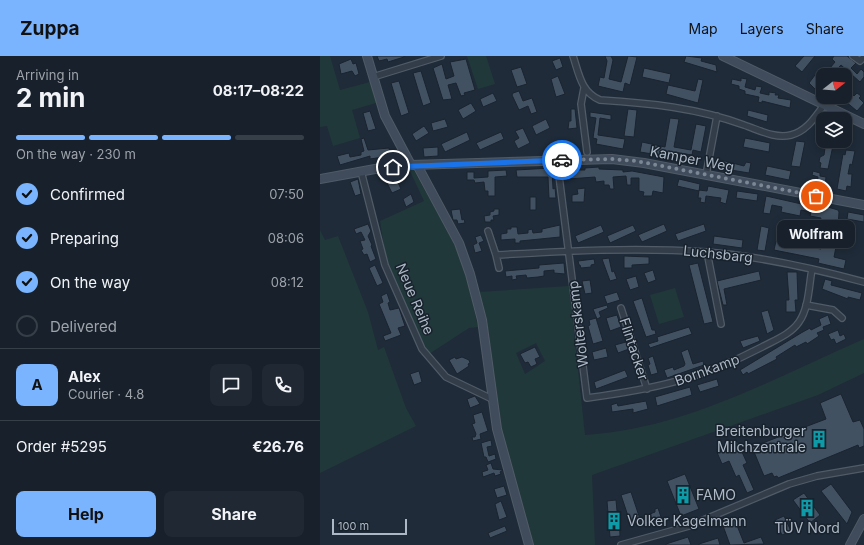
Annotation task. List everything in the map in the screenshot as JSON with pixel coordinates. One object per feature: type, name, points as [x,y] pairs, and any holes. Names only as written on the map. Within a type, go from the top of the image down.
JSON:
[{"type":"street","points":[[367,56],[388,121],[459,243],[470,274],[482,320],[497,429],[529,545]]},
{"type":"street","points":[[373,77],[441,56]]},
{"type":"street","points":[[573,56],[584,88],[592,96],[600,100],[662,105],[717,116],[771,134],[785,136],[804,130],[824,105]]},
{"type":"street","points":[[724,56],[864,124]]},
{"type":"street","points":[[853,56],[862,63],[864,56]]},
{"type":"street","points":[[584,88],[581,104],[587,152]]},
{"type":"street","points":[[706,175],[717,116]]},
{"type":"street","name":"Kamper Weg","points":[[320,179],[375,169],[414,165],[557,160],[622,160],[864,205]]},
{"type":"street","name":"Wolterskamp","points":[[557,160],[570,250],[587,398]]},
{"type":"street","name":"Neue Reihe","points":[[362,175],[385,265],[422,349],[446,377],[492,400]]},
{"type":"street","points":[[488,232],[499,268]]},
{"type":"street","points":[[496,255],[570,250]]},
{"type":"street","name":"Luchsbarg","points":[[570,250],[707,252],[756,258],[812,269],[864,282]]},
{"type":"street","points":[[707,252],[721,324]]},
{"type":"street","name":"Bornkamp","points":[[587,398],[647,389],[688,379],[718,368],[773,341],[796,326],[803,315],[812,269]]},
{"type":"street","points":[[806,305],[833,310],[842,318]]},
{"type":"street","name":"Flintacker","points":[[621,308],[647,389]]},
{"type":"street","points":[[622,545],[689,526],[796,482],[832,473],[864,468]]},
{"type":"street","points":[[850,545],[864,519]]},
{"type":"green space","points":[[320,56],[330,56],[340,90],[370,82],[376,103],[352,110],[360,138],[333,146],[327,126],[320,127]]},
{"type":"green space","points":[[467,56],[486,56],[495,84],[478,89]]},
{"type":"green space","points":[[409,169],[413,169],[447,229],[464,266],[478,327],[469,328],[429,354],[414,325],[386,259],[380,221],[424,201]]},
{"type":"green space","points":[[320,230],[325,240],[338,236],[368,312],[378,350],[384,347],[406,408],[416,426],[320,473]]},
{"type":"green space","points":[[569,286],[585,435],[622,431],[658,423],[693,412],[763,385],[864,339],[864,373],[818,395],[592,475],[595,545],[533,545],[496,414],[478,292]],"holes":[[[536,343],[545,361],[525,374],[516,353]]]},
{"type":"green space","points":[[675,288],[684,317],[659,324],[650,295]]},
{"type":"building","points":[[377,56],[404,57],[388,62],[387,59],[379,61]]},
{"type":"building","points":[[605,56],[611,56],[613,60],[609,79],[621,82],[628,56],[637,57],[630,85],[625,83],[623,92],[598,86],[600,77],[604,78],[607,61]]},
{"type":"building","points":[[686,56],[702,58],[701,61],[716,65],[717,72],[684,62]]},
{"type":"building","points":[[804,56],[815,56],[802,72],[795,66]]},
{"type":"building","points":[[834,56],[847,56],[856,63],[851,68],[844,68],[841,65],[838,68],[830,68],[835,62],[832,59]]},
{"type":"building","points":[[560,58],[563,67],[556,70],[552,61]]},
{"type":"building","points":[[351,59],[353,64],[356,63],[359,74],[355,76],[352,71],[341,74],[339,64]]},
{"type":"building","points":[[466,59],[475,90],[464,93],[465,95],[461,96],[456,83],[448,85],[452,99],[443,100],[433,68],[442,64],[446,79],[454,76],[450,62]]},
{"type":"building","points":[[521,67],[527,84],[517,87],[511,70]]},
{"type":"building","points":[[644,68],[671,74],[669,83],[642,77]]},
{"type":"building","points":[[852,69],[857,74],[861,69],[864,72],[864,77],[860,82],[852,75]]},
{"type":"building","points":[[421,71],[431,103],[423,106],[413,73]]},
{"type":"building","points":[[815,75],[816,90],[809,83]]},
{"type":"building","points":[[558,76],[565,94],[556,97],[551,79]]},
{"type":"building","points":[[741,78],[747,79],[745,87],[755,90],[756,86],[762,87],[760,93],[769,95],[769,92],[776,93],[775,95],[779,95],[778,98],[791,100],[790,108],[762,101],[762,103],[758,102],[759,97],[745,94],[745,91],[739,89],[739,86],[731,84],[732,79],[741,81]]},
{"type":"building","points":[[698,79],[703,80],[698,103],[666,94],[668,85],[695,91]]},
{"type":"building","points":[[399,81],[409,113],[401,116],[391,83]]},
{"type":"building","points":[[519,91],[523,101],[532,98],[537,112],[531,114],[528,106],[519,110],[512,95],[513,93]]},
{"type":"building","points":[[493,93],[497,101],[483,107],[480,99]]},
{"type":"building","points":[[857,93],[861,96],[859,98],[864,103],[857,111],[849,104],[852,104],[852,94],[854,96]]},
{"type":"building","points":[[471,103],[476,111],[463,119],[458,110]]},
{"type":"building","points":[[571,109],[575,109],[577,128],[568,129],[569,121],[571,121]]},
{"type":"building","points":[[628,109],[637,110],[634,137],[624,136]]},
{"type":"building","points":[[748,110],[768,115],[767,122],[747,116]]},
{"type":"building","points":[[370,111],[376,129],[368,131],[363,113]]},
{"type":"building","points":[[590,112],[611,115],[611,120],[600,118],[598,135],[625,139],[623,149],[596,144],[597,139],[593,138],[596,118],[590,117]]},
{"type":"building","points":[[670,118],[679,119],[674,147],[691,150],[696,124],[706,126],[701,152],[693,150],[692,155],[674,152],[671,157],[640,152],[642,142],[665,147]]},
{"type":"building","points":[[445,119],[448,127],[433,131],[431,123]]},
{"type":"building","points":[[546,119],[550,128],[536,135],[532,126]]},
{"type":"building","points":[[424,126],[429,133],[416,141],[412,134]]},
{"type":"building","points":[[523,128],[530,143],[518,149],[514,141],[519,138],[515,131]]},
{"type":"building","points":[[467,132],[470,140],[445,152],[441,144]]},
{"type":"building","points":[[501,132],[504,139],[480,150],[476,143]]},
{"type":"building","points":[[364,138],[368,150],[389,148],[390,156],[370,159],[370,156],[340,165],[337,156],[349,153],[350,157],[361,155],[361,152],[364,151],[361,139]]},
{"type":"building","points":[[745,138],[770,143],[769,152],[743,147]]},
{"type":"building","points":[[796,141],[805,142],[800,167],[791,166]]},
{"type":"building","points":[[438,147],[438,156],[424,157],[423,148]]},
{"type":"building","points":[[825,148],[832,148],[828,169],[820,168],[820,157],[824,155]]},
{"type":"building","points":[[846,150],[855,151],[852,165],[850,164],[848,174],[852,174],[851,187],[847,186],[846,191],[837,189],[843,154],[845,155]]},
{"type":"building","points":[[721,160],[744,166],[746,162],[751,163],[749,173],[719,168]]},
{"type":"building","points":[[767,166],[791,171],[789,180],[765,175]]},
{"type":"building","points":[[599,167],[599,169],[623,170],[623,172],[632,171],[664,177],[663,193],[653,191],[652,196],[643,196],[644,192],[639,191],[639,178],[631,178],[631,185],[627,185],[626,176],[613,177],[614,189],[610,189],[609,185],[604,185],[604,181],[596,182],[595,177],[568,179],[567,170],[585,170],[585,168]]},
{"type":"building","points":[[552,168],[553,189],[555,188],[556,198],[549,198],[548,177],[517,177],[516,170]]},
{"type":"building","points":[[506,170],[507,176],[495,177],[495,196],[488,196],[488,191],[485,191],[484,182],[475,183],[474,180],[467,180],[467,172],[474,172],[474,178],[488,177],[488,171]]},
{"type":"building","points":[[813,171],[820,173],[820,176],[826,177],[825,186],[817,184],[818,177],[812,175]]},
{"type":"building","points":[[396,178],[401,189],[392,193],[387,183]]},
{"type":"building","points":[[358,179],[361,194],[355,196],[350,182]]},
{"type":"building","points":[[679,179],[700,184],[699,191],[677,186]]},
{"type":"building","points":[[708,186],[729,190],[726,204],[720,202],[721,198],[706,196],[705,203],[700,202],[701,198],[698,198],[699,190],[707,191]]},
{"type":"building","points":[[585,188],[584,202],[572,202],[572,195],[578,194],[577,189]]},
{"type":"building","points":[[737,191],[758,194],[757,201],[736,198]]},
{"type":"building","points":[[411,194],[414,202],[406,207],[403,199]]},
{"type":"building","points":[[766,196],[806,205],[807,201],[838,210],[838,227],[833,226],[834,222],[825,220],[824,227],[819,226],[821,218],[810,216],[811,212],[801,210],[800,216],[781,212],[782,207],[772,205],[770,214],[763,213]]},
{"type":"building","points":[[530,197],[536,197],[536,210],[530,210]]},
{"type":"building","points":[[460,209],[462,220],[464,219],[465,223],[458,224],[457,220],[453,220],[451,210]]},
{"type":"building","points":[[494,209],[499,209],[499,215],[493,216],[494,220],[491,220],[491,222],[485,222],[484,216],[490,215],[490,212],[494,211]]},
{"type":"building","points":[[848,212],[864,215],[864,222],[847,219]]},
{"type":"building","points":[[368,224],[371,231],[368,236],[376,259],[370,262],[367,254],[364,255],[361,250],[363,249],[360,241],[365,240],[361,232],[356,234],[354,229]]},
{"type":"building","points":[[664,224],[667,231],[642,242],[638,235]]},
{"type":"building","points":[[704,224],[706,231],[678,241],[675,234]]},
{"type":"building","points":[[560,225],[560,237],[520,241],[520,243],[515,243],[515,239],[501,240],[501,234],[507,233],[507,229],[511,229],[511,227],[517,227],[518,234],[528,233],[528,230],[532,229],[533,233],[542,232],[542,229]]},
{"type":"building","points":[[601,225],[604,232],[578,243],[575,236]]},
{"type":"building","points":[[633,225],[636,231],[610,243],[607,236]]},
{"type":"building","points":[[761,226],[769,228],[765,251],[757,250]]},
{"type":"building","points":[[481,235],[484,241],[479,243],[482,251],[475,253],[473,245],[477,243],[475,237]]},
{"type":"building","points":[[714,236],[743,240],[742,248],[713,244]]},
{"type":"building","points":[[776,241],[821,249],[822,244],[836,247],[834,257],[846,260],[844,269],[818,263],[819,259],[774,250]]},
{"type":"building","points":[[624,256],[649,257],[649,264],[632,265],[632,268],[624,268]]},
{"type":"building","points":[[609,258],[612,272],[614,271],[617,279],[610,281],[602,259]]},
{"type":"building","points":[[594,259],[595,264],[591,265],[591,267],[581,268],[579,265],[578,261]]},
{"type":"building","points":[[564,263],[565,274],[554,273],[554,270],[544,271],[544,276],[538,277],[527,278],[526,275],[516,276],[517,279],[512,280],[512,276],[506,277],[505,271],[539,268],[539,265]]},
{"type":"building","points":[[698,263],[713,322],[704,324],[689,265]]},
{"type":"building","points":[[375,265],[383,283],[377,286],[369,268]]},
{"type":"building","points":[[653,270],[656,280],[648,283],[644,273]]},
{"type":"building","points":[[759,271],[761,280],[724,289],[727,305],[723,305],[717,281]]},
{"type":"building","points":[[787,272],[797,272],[798,300],[795,300],[796,312],[786,312],[786,300],[789,300]]},
{"type":"building","points":[[636,276],[639,287],[630,290],[626,279]]},
{"type":"building","points":[[825,279],[832,281],[831,285],[862,293],[860,300],[848,297],[848,299],[822,289]]},
{"type":"building","points":[[590,280],[592,293],[585,294],[582,281]]},
{"type":"building","points":[[617,292],[620,300],[607,304],[604,296]]},
{"type":"building","points":[[387,293],[390,302],[388,303],[390,310],[399,308],[405,326],[398,328],[401,335],[385,341],[383,336],[391,333],[379,304],[383,302],[381,296]]},
{"type":"building","points":[[642,298],[652,330],[655,330],[656,334],[646,337],[633,301]]},
{"type":"building","points":[[607,305],[608,308],[599,312],[601,317],[597,319],[593,309]]},
{"type":"building","points":[[768,310],[774,330],[767,334],[761,312]]},
{"type":"building","points":[[617,315],[621,327],[610,331],[606,318]]},
{"type":"building","points":[[828,315],[831,324],[823,327],[824,330],[817,333],[819,336],[807,344],[806,342],[796,347],[795,345],[776,357],[777,359],[748,374],[747,372],[743,375],[740,370],[810,328],[811,330],[821,325],[819,319]]},
{"type":"building","points":[[596,318],[603,341],[593,344],[588,326],[590,325],[589,320]]},
{"type":"building","points":[[689,327],[692,334],[650,348],[648,344],[658,341],[657,337]]},
{"type":"building","points":[[838,330],[840,336],[844,334],[846,339],[836,344],[834,339],[831,340],[828,334]]},
{"type":"building","points":[[758,336],[760,341],[743,348],[740,341]]},
{"type":"building","points":[[626,342],[629,349],[618,353],[615,345]]},
{"type":"building","points":[[535,347],[540,357],[535,359],[537,364],[531,367],[528,362],[525,363],[520,354]]},
{"type":"building","points":[[606,348],[608,357],[594,360],[592,352]]},
{"type":"building","points":[[688,349],[693,364],[703,361],[704,365],[667,378],[664,370],[673,367],[674,370],[684,366],[685,364],[681,352]]},
{"type":"building","points":[[653,356],[658,373],[651,375],[648,365],[650,364],[648,358]]},
{"type":"building","points":[[455,357],[456,359],[462,357],[469,360],[470,363],[468,364],[469,366],[457,374],[449,360]]},
{"type":"building","points":[[625,370],[628,377],[596,389],[594,382]]},
{"type":"building","points":[[419,371],[422,382],[414,385],[410,374]]},
{"type":"building","points":[[717,379],[719,386],[700,392],[697,385]]},
{"type":"building","points":[[690,387],[692,395],[657,406],[655,397]]},
{"type":"building","name":"Breitenburger Milchzentrale","points":[[841,394],[853,422],[860,420],[864,429],[864,446],[859,448],[858,445],[778,478],[777,476],[774,477],[772,473],[764,476],[752,447],[826,419],[820,403]]},
{"type":"building","points":[[475,396],[480,404],[470,408],[467,399]]},
{"type":"building","points":[[646,401],[648,409],[633,413],[633,409],[612,412],[611,405],[617,403],[618,406]]},
{"type":"building","points":[[482,412],[488,431],[480,434],[481,439],[473,441],[472,437],[475,437],[476,434],[472,424],[475,423],[473,415]]},
{"type":"building","points":[[491,440],[492,446],[487,447],[489,456],[495,454],[496,459],[488,462],[486,457],[484,457],[481,443]]},
{"type":"building","points":[[737,441],[747,463],[743,465],[754,490],[747,493],[739,475],[736,477],[729,461],[722,464],[716,450]]},
{"type":"building","points":[[491,463],[493,469],[503,470],[500,472],[501,474],[495,476],[494,473],[483,477],[482,472],[488,470],[486,465]]},
{"type":"building","name":"FAMO","points":[[685,474],[699,509],[681,516],[667,481]]},
{"type":"building","points":[[831,484],[852,512],[847,524],[821,491]]},
{"type":"building","points":[[504,486],[507,495],[497,498],[494,489]]},
{"type":"building","points":[[631,492],[641,522],[631,525],[621,495]]},
{"type":"building","name":"TÜV Nord","points":[[804,493],[820,515],[810,523],[793,500]]},
{"type":"building","name":"Volker Kagelmann","points":[[616,500],[617,511],[619,511],[620,536],[610,537],[607,501]]},
{"type":"building","points":[[501,501],[507,517],[499,520],[495,504]]},
{"type":"building","points":[[658,508],[662,520],[653,523],[650,514],[655,512],[655,509]]},
{"type":"building","points":[[784,516],[791,531],[782,535],[775,520]]},
{"type":"building","points":[[734,518],[744,543],[761,537],[764,544],[730,545],[722,523]]},
{"type":"building","points":[[505,526],[507,531],[490,538],[488,533]]},
{"type":"building","points":[[688,537],[691,545],[666,545],[666,544]]},
{"type":"building","points":[[718,538],[720,545],[699,545],[699,544]]},
{"type":"way so far","points":[[562,160],[612,159],[636,161],[816,196]]},
{"type":"place","name":"Wolfram","points":[[816,196]]},
{"type":"place","name":"Breitenburger Milchzentrale","points":[[819,439]]},
{"type":"place","name":"FAMO","points":[[683,495]]},
{"type":"place","name":"TÜV Nord","points":[[807,508]]},
{"type":"place","name":"Volker Kagelmann","points":[[614,521]]},
{"type":"route","points":[[393,167],[411,165],[562,160]]}]
